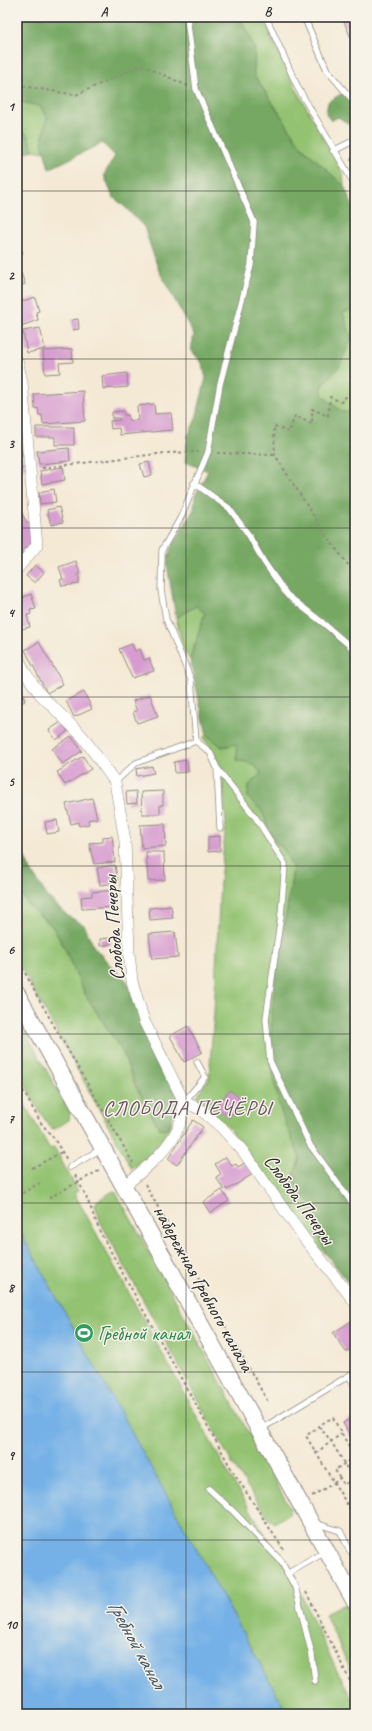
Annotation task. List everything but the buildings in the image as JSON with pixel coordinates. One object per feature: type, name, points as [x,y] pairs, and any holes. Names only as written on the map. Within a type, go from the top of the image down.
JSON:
[{"type":"street","points":[[17,360],[22,382],[37,544],[17,569]]},
{"type":"street","name":"Слобода Печеры","points":[[17,655],[24,671],[40,694],[83,737],[115,782],[125,841],[129,952],[132,981],[144,1021],[184,1102],[200,1109],[221,1127],[242,1150],[304,1238],[355,1302]]},
{"type":"street","name":"набережная Гребного канала","points":[[17,994],[355,1602]]},
{"type":"street","points":[[124,1186],[148,1167],[171,1141],[181,1122],[184,1102]]},
{"type":"lane","points":[[187,17],[196,89],[254,222],[251,265],[220,384],[208,452],[181,517],[162,550],[161,590],[166,619],[191,680],[196,741],[210,752],[217,768],[256,818],[285,864],[281,915],[266,1019],[270,1061],[310,1144],[355,1207]]},
{"type":"lane","points":[[266,17],[298,88],[355,185]]},
{"type":"lane","points":[[306,18],[327,70],[355,103]]},
{"type":"lane","points":[[334,151],[355,140]]},
{"type":"lane","points":[[194,483],[228,508],[248,534],[264,562],[287,595],[328,627],[355,653]]},
{"type":"lane","points":[[115,782],[136,763],[196,741]]},
{"type":"lane","points":[[217,768],[220,828]]},
{"type":"lane","points":[[184,1102],[205,1077],[198,1062]]},
{"type":"lane","points":[[70,1167],[103,1148]]},
{"type":"lane","points":[[259,1430],[355,1372]]},
{"type":"lane","points":[[349,1376],[355,1386]]},
{"type":"lane","points":[[209,1489],[234,1512],[280,1561],[295,1587],[312,1655],[315,1681]]},
{"type":"lane","points":[[310,1521],[340,1531],[350,1551],[355,1554]]},
{"type":"lane","points":[[287,1574],[327,1551]]},
{"type":"path","points":[[17,85],[76,96],[141,65],[196,89]]},
{"type":"path","points":[[355,388],[341,402],[330,397],[328,416],[312,409],[312,424],[295,416],[289,432],[274,426],[275,456],[325,534],[355,574]]},
{"type":"path","points":[[29,470],[165,452],[208,452],[275,456]]},
{"type":"path","points":[[17,957],[37,996],[268,1402]]},
{"type":"path","points":[[17,1080],[41,1123],[53,1137],[79,1182],[101,1234],[232,1470],[285,1551]]},
{"type":"path","points":[[32,1168],[62,1152]]},
{"type":"path","points":[[49,1198],[79,1182]]},
{"type":"path","points":[[17,1196],[40,1183]]},
{"type":"path","points":[[354,1478],[344,1485],[335,1470],[355,1457],[333,1418],[326,1420],[306,1436],[355,1517]]},
{"type":"path","points":[[319,1426],[331,1441],[355,1482]]},
{"type":"path","points":[[316,1453],[341,1434]]},
{"type":"path","points":[[312,1496],[340,1478]]},
{"type":"path","points":[[348,1505],[355,1500]]},
{"type":"path","points":[[306,1590],[355,1691]]},
{"type":"green space","points":[[17,17],[240,17],[255,49],[254,75],[301,146],[344,186],[354,209],[355,308],[343,313],[352,338],[339,367],[322,385],[322,395],[342,412],[355,413],[355,1291],[326,1254],[319,1235],[316,1207],[294,1189],[295,1171],[300,1158],[280,1108],[273,1072],[271,1043],[272,1014],[279,956],[293,869],[284,849],[274,841],[262,811],[248,798],[249,785],[261,773],[253,764],[237,760],[236,744],[222,747],[207,735],[190,660],[205,613],[196,606],[176,618],[167,564],[171,548],[194,509],[195,496],[208,471],[185,462],[188,436],[196,419],[206,378],[202,363],[191,350],[194,335],[159,271],[144,227],[113,197],[104,175],[115,156],[102,143],[49,169],[42,142],[47,117],[40,106],[22,102],[17,104]]},
{"type":"green space","points":[[240,17],[263,17],[298,92],[343,174],[344,186],[301,146],[254,75],[255,49]]},
{"type":"green space","points":[[341,94],[355,95],[355,128],[338,117],[331,121],[326,114],[328,102]]},
{"type":"green space","points":[[21,102],[40,106],[47,117],[42,142],[45,152],[33,150],[28,136],[17,126],[17,104]]},
{"type":"green space","points":[[17,126],[28,136],[33,150],[17,157]]},
{"type":"green space","points":[[355,308],[355,413],[342,412],[322,396],[322,385],[339,367],[342,313]]},
{"type":"green space","points":[[196,606],[205,613],[190,660],[184,651],[176,618]]},
{"type":"green space","points":[[207,735],[222,747],[237,744],[261,773],[249,785],[248,798],[262,811],[274,841],[284,849],[293,869],[280,956],[278,1101],[300,1158],[295,1171],[294,1189],[316,1207],[319,1235],[326,1254],[316,1246],[227,1126],[195,1099],[209,1078],[214,1013],[220,881],[226,824],[223,787],[215,753],[203,738]]},
{"type":"green space","points":[[17,841],[31,871],[48,897],[68,916],[84,925],[94,947],[127,981],[178,1095],[175,1113],[166,1129],[159,1128],[135,1085],[123,1053],[85,994],[63,945],[52,926],[29,906],[17,888]]},
{"type":"green space","points":[[17,888],[29,906],[52,926],[63,945],[85,994],[123,1053],[135,1085],[159,1128],[166,1129],[172,1121],[161,1142],[151,1155],[132,1169],[17,960]]},
{"type":"green space","points":[[17,1017],[70,1113],[69,1120],[55,1129],[51,1128],[41,1114],[17,1069]]},
{"type":"green space","name":"Гребной канал","points":[[17,1091],[50,1149],[54,1147],[78,1191],[74,1193],[228,1473],[298,1588],[336,1669],[355,1703],[355,1714],[17,1714]]},
{"type":"green space","points":[[113,1191],[116,1192],[290,1508],[289,1514],[274,1523],[270,1520],[233,1465],[101,1223],[95,1205],[97,1201]]},
{"type":"green space","points":[[342,1605],[345,1606],[355,1625],[355,1680],[325,1614]]},
{"type":"water","name":"Гребной канал","points":[[17,1226],[288,1714],[17,1714]]},
{"type":"place","name":"Гребной канал","points":[[84,1333]]},
{"type":"district","name":"СЛОБОДА ПЕЧЁРЫ","points":[[187,1108]]}]
